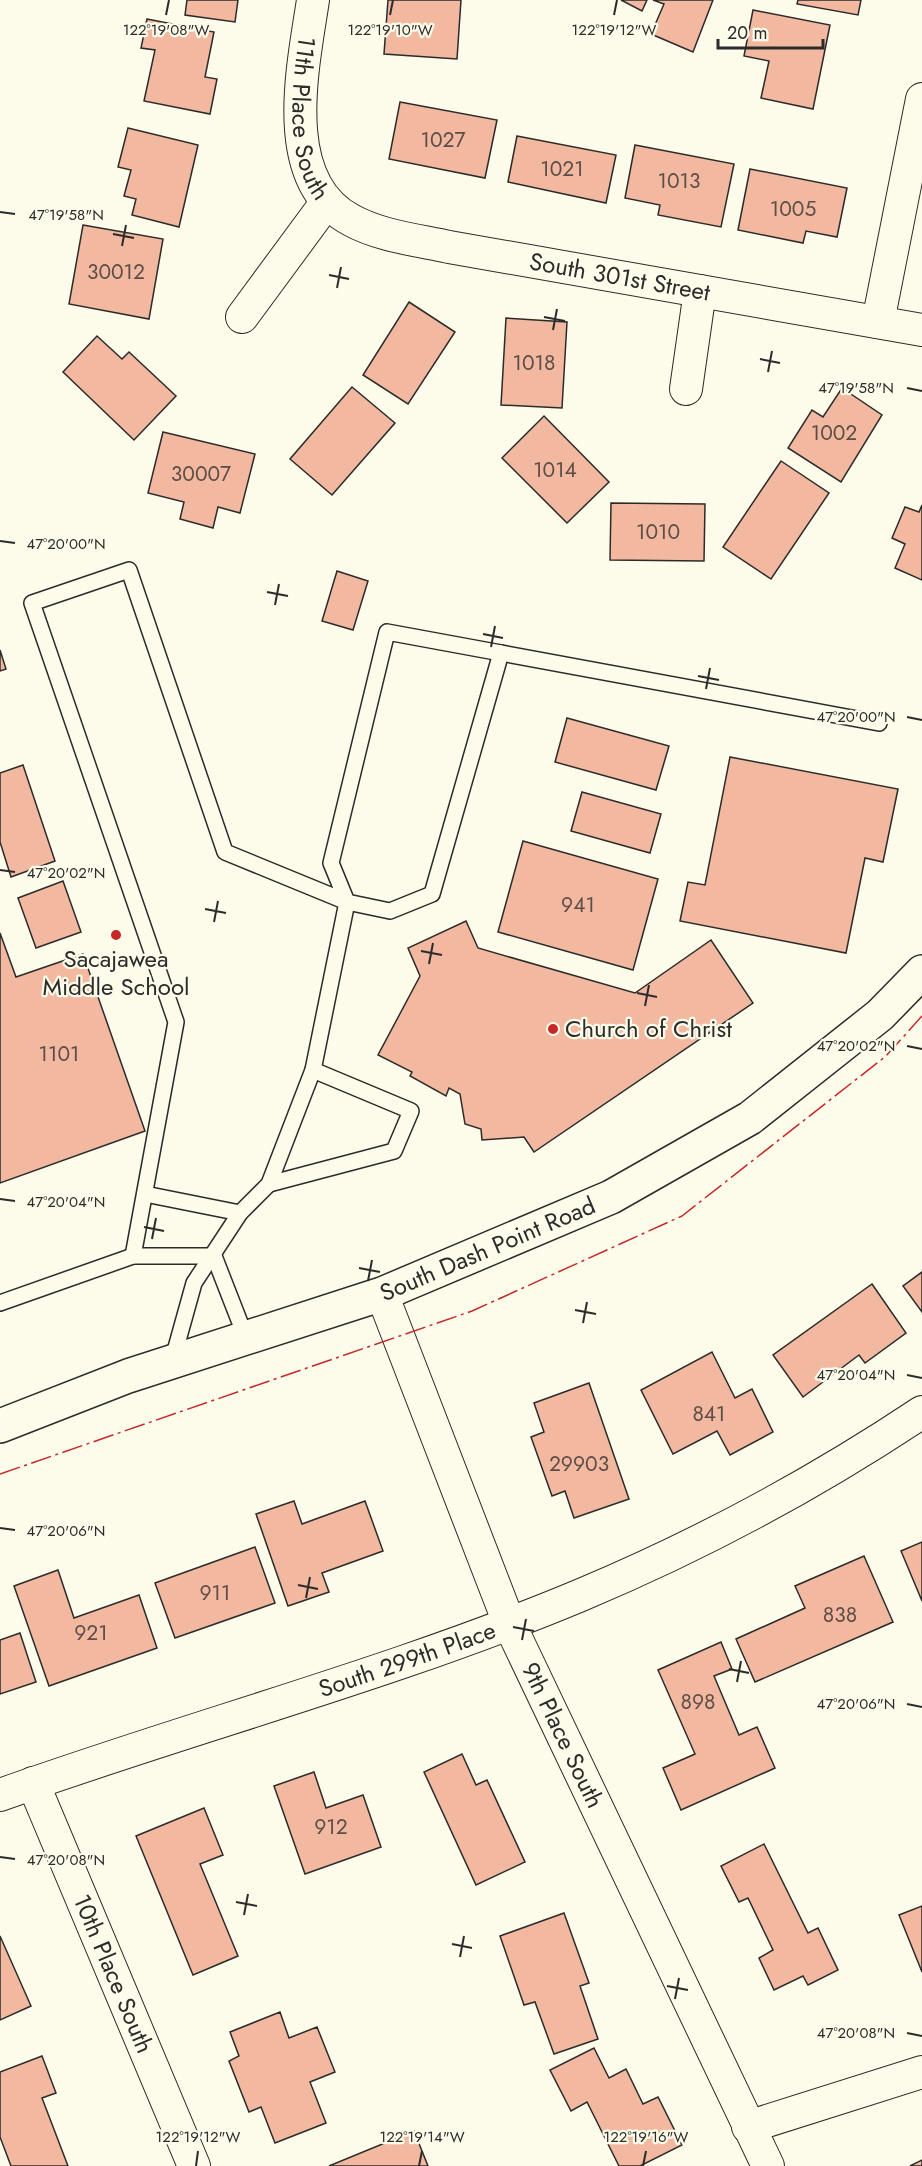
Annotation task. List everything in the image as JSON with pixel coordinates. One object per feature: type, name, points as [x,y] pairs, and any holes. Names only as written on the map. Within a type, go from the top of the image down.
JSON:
[{"type":"main road","name":"South Dash Point Road","points":[[0,1426],[128,1376],[382,1294],[610,1197],[750,1119],[880,1015],[922,972]]},
{"type":"street","name":"11th Place South","points":[[242,317],[326,203],[310,171],[302,138],[299,104],[313,0]]},
{"type":"street","points":[[878,322],[922,99]]},
{"type":"street","name":"South 301st Street","points":[[326,203],[351,221],[385,233],[449,247],[922,330]]},
{"type":"street","points":[[686,390],[700,291]]},
{"type":"street","name":"9th Place South","points":[[382,1294],[509,1623],[768,2166]]},
{"type":"street","name":"South 299th Place","points":[[0,1795],[167,1741],[509,1623],[581,1595],[759,1511],[863,1451],[922,1412]]},
{"type":"street","name":"10th Place South","points":[[33,1783],[194,2166]]},
{"type":"street","points":[[748,2127],[922,2072]]},
{"type":"lane","points":[[133,1256],[176,1022],[32,603],[129,570],[225,852],[347,902],[390,911],[432,894],[501,653]]},
{"type":"lane","points":[[172,1362],[194,1283],[240,1213],[269,1184],[313,1070],[347,902],[331,863],[387,632],[879,723]]},
{"type":"lane","points":[[269,1184],[394,1151],[411,1111],[313,1070]]},
{"type":"lane","points":[[144,1194],[240,1213]]},
{"type":"lane","points":[[0,1303],[133,1256],[213,1256]]},
{"type":"lane","points":[[213,1256],[246,1338]]},
{"type":"building","points":[[187,0],[238,0],[235,22],[185,15]]},
{"type":"building","points":[[388,0],[461,0],[457,59],[384,54]]},
{"type":"building","points":[[621,0],[647,0],[642,11]]},
{"type":"building","points":[[653,0],[713,0],[693,52],[651,34],[664,4]]},
{"type":"building","points":[[798,0],[861,0],[858,15],[797,4]]},
{"type":"building","points":[[753,10],[830,25],[813,109],[761,98],[769,61],[744,56]]},
{"type":"building","points":[[147,19],[214,32],[205,77],[217,79],[210,114],[144,101],[155,50],[141,48]]},
{"type":"building","points":[[400,102],[497,120],[485,178],[389,159]]},
{"type":"building","points":[[128,128],[198,145],[179,227],[132,215],[136,199],[124,196],[131,170],[118,167]]},
{"type":"building","points":[[517,136],[616,155],[606,203],[508,182]]},
{"type":"building","points":[[635,145],[734,164],[721,227],[658,215],[660,205],[625,198]]},
{"type":"building","points":[[750,169],[847,188],[837,237],[806,231],[803,243],[738,230]]},
{"type":"building","points":[[83,225],[163,239],[149,319],[69,304]]},
{"type":"building","points":[[409,302],[455,332],[408,404],[363,375]]},
{"type":"building","points":[[506,318],[567,322],[562,408],[501,405]]},
{"type":"building","points":[[97,336],[122,359],[129,352],[176,396],[134,440],[63,372]]},
{"type":"building","points":[[352,387],[395,423],[332,495],[290,459]]},
{"type":"building","points":[[842,388],[882,415],[841,482],[788,448],[812,410],[823,417]]},
{"type":"building","points":[[544,416],[609,482],[567,523],[502,458]]},
{"type":"building","points":[[163,432],[255,454],[240,513],[218,507],[213,528],[180,519],[184,502],[148,493]]},
{"type":"building","points":[[781,461],[829,493],[771,579],[723,547]]},
{"type":"building","points":[[611,503],[705,504],[704,561],[610,560]]},
{"type":"building","points":[[922,505],[922,580],[895,568],[905,544],[892,538],[905,507],[919,512]]},
{"type":"building","points":[[337,571],[368,581],[353,630],[322,621]]},
{"type":"building","points":[[0,650],[6,669],[0,671]]},
{"type":"building","points":[[567,718],[669,746],[656,790],[555,762]]},
{"type":"building","points":[[730,757],[898,789],[883,862],[865,858],[846,953],[680,921],[688,882],[705,885]]},
{"type":"building","points":[[23,765],[55,861],[11,877],[0,842],[0,773]]},
{"type":"building","points":[[582,792],[661,814],[650,853],[571,831]]},
{"type":"building","points":[[523,841],[658,879],[633,970],[498,932]]},
{"type":"building","points":[[63,881],[81,932],[36,948],[18,898]]},
{"type":"building","name":"Church of Christ","points":[[466,921],[478,948],[635,993],[711,940],[753,1003],[534,1152],[524,1137],[482,1140],[481,1129],[465,1124],[460,1094],[449,1088],[446,1096],[410,1076],[412,1072],[378,1055],[420,976],[408,948]]},
{"type":"building","points":[[0,933],[16,977],[83,954],[145,1131],[0,1183]]},
{"type":"building","points":[[922,1272],[922,1312],[903,1286]]},
{"type":"building","points":[[872,1284],[906,1333],[865,1363],[859,1355],[803,1397],[773,1355]]},
{"type":"building","points":[[712,1352],[735,1398],[752,1389],[773,1432],[730,1455],[717,1431],[673,1454],[641,1390]]},
{"type":"building","points":[[589,1383],[629,1499],[574,1518],[565,1491],[552,1496],[531,1437],[544,1432],[534,1403]]},
{"type":"building","points":[[294,1501],[302,1524],[365,1501],[383,1551],[322,1573],[329,1592],[288,1606],[256,1514]]},
{"type":"building","points":[[922,1542],[922,1601],[901,1551]]},
{"type":"building","points":[[255,1547],[275,1603],[175,1638],[155,1583]]},
{"type":"building","points":[[864,1556],[893,1622],[755,1682],[736,1639],[805,1608],[795,1586]]},
{"type":"building","points":[[58,1570],[74,1618],[139,1595],[157,1648],[49,1686],[14,1586]]},
{"type":"building","points":[[20,1633],[36,1682],[0,1694],[0,1640]]},
{"type":"building","points":[[721,1642],[732,1669],[714,1676],[739,1735],[757,1727],[775,1768],[681,1810],[663,1768],[695,1754],[658,1670]]},
{"type":"building","points":[[462,1754],[476,1785],[487,1780],[525,1862],[476,1885],[424,1772]]},
{"type":"building","points":[[314,1772],[326,1808],[363,1795],[381,1847],[305,1874],[274,1786]]},
{"type":"building","points":[[204,1808],[223,1855],[200,1864],[238,1956],[193,1975],[136,1836]]},
{"type":"building","points":[[764,1844],[808,1933],[818,1928],[838,1970],[808,1985],[803,1976],[774,1990],[759,1958],[773,1950],[748,1898],[739,1902],[721,1866]]},
{"type":"building","points":[[922,1906],[922,1972],[899,1915]]},
{"type":"building","points":[[564,1913],[589,1983],[580,1986],[598,2039],[554,2054],[535,2002],[524,2005],[500,1936]]},
{"type":"building","points":[[0,1936],[31,2006],[0,2020]]},
{"type":"building","points":[[280,2012],[289,2038],[317,2027],[335,2072],[310,2082],[326,2123],[275,2143],[261,2107],[249,2112],[229,2061],[239,2056],[230,2032]]},
{"type":"building","points":[[594,2048],[609,2078],[626,2069],[643,2104],[658,2097],[682,2145],[640,2166],[619,2166],[587,2102],[571,2111],[550,2070]]},
{"type":"building","points":[[42,2056],[56,2093],[42,2098],[68,2166],[11,2166],[0,2137],[0,2072]]},
{"type":"building","points":[[414,2131],[428,2166],[329,2166]]},
{"type":"building","points":[[922,2160],[922,2166],[910,2166]]},
{"type":"power","points":[[0,1474],[472,1311],[682,1216],[886,1056],[922,1016]]},
{"type":"place","name":"Sacajawea Middle School","points":[[116,935]]},
{"type":"place","name":"Church of Christ","points":[[553,1029]]}]
